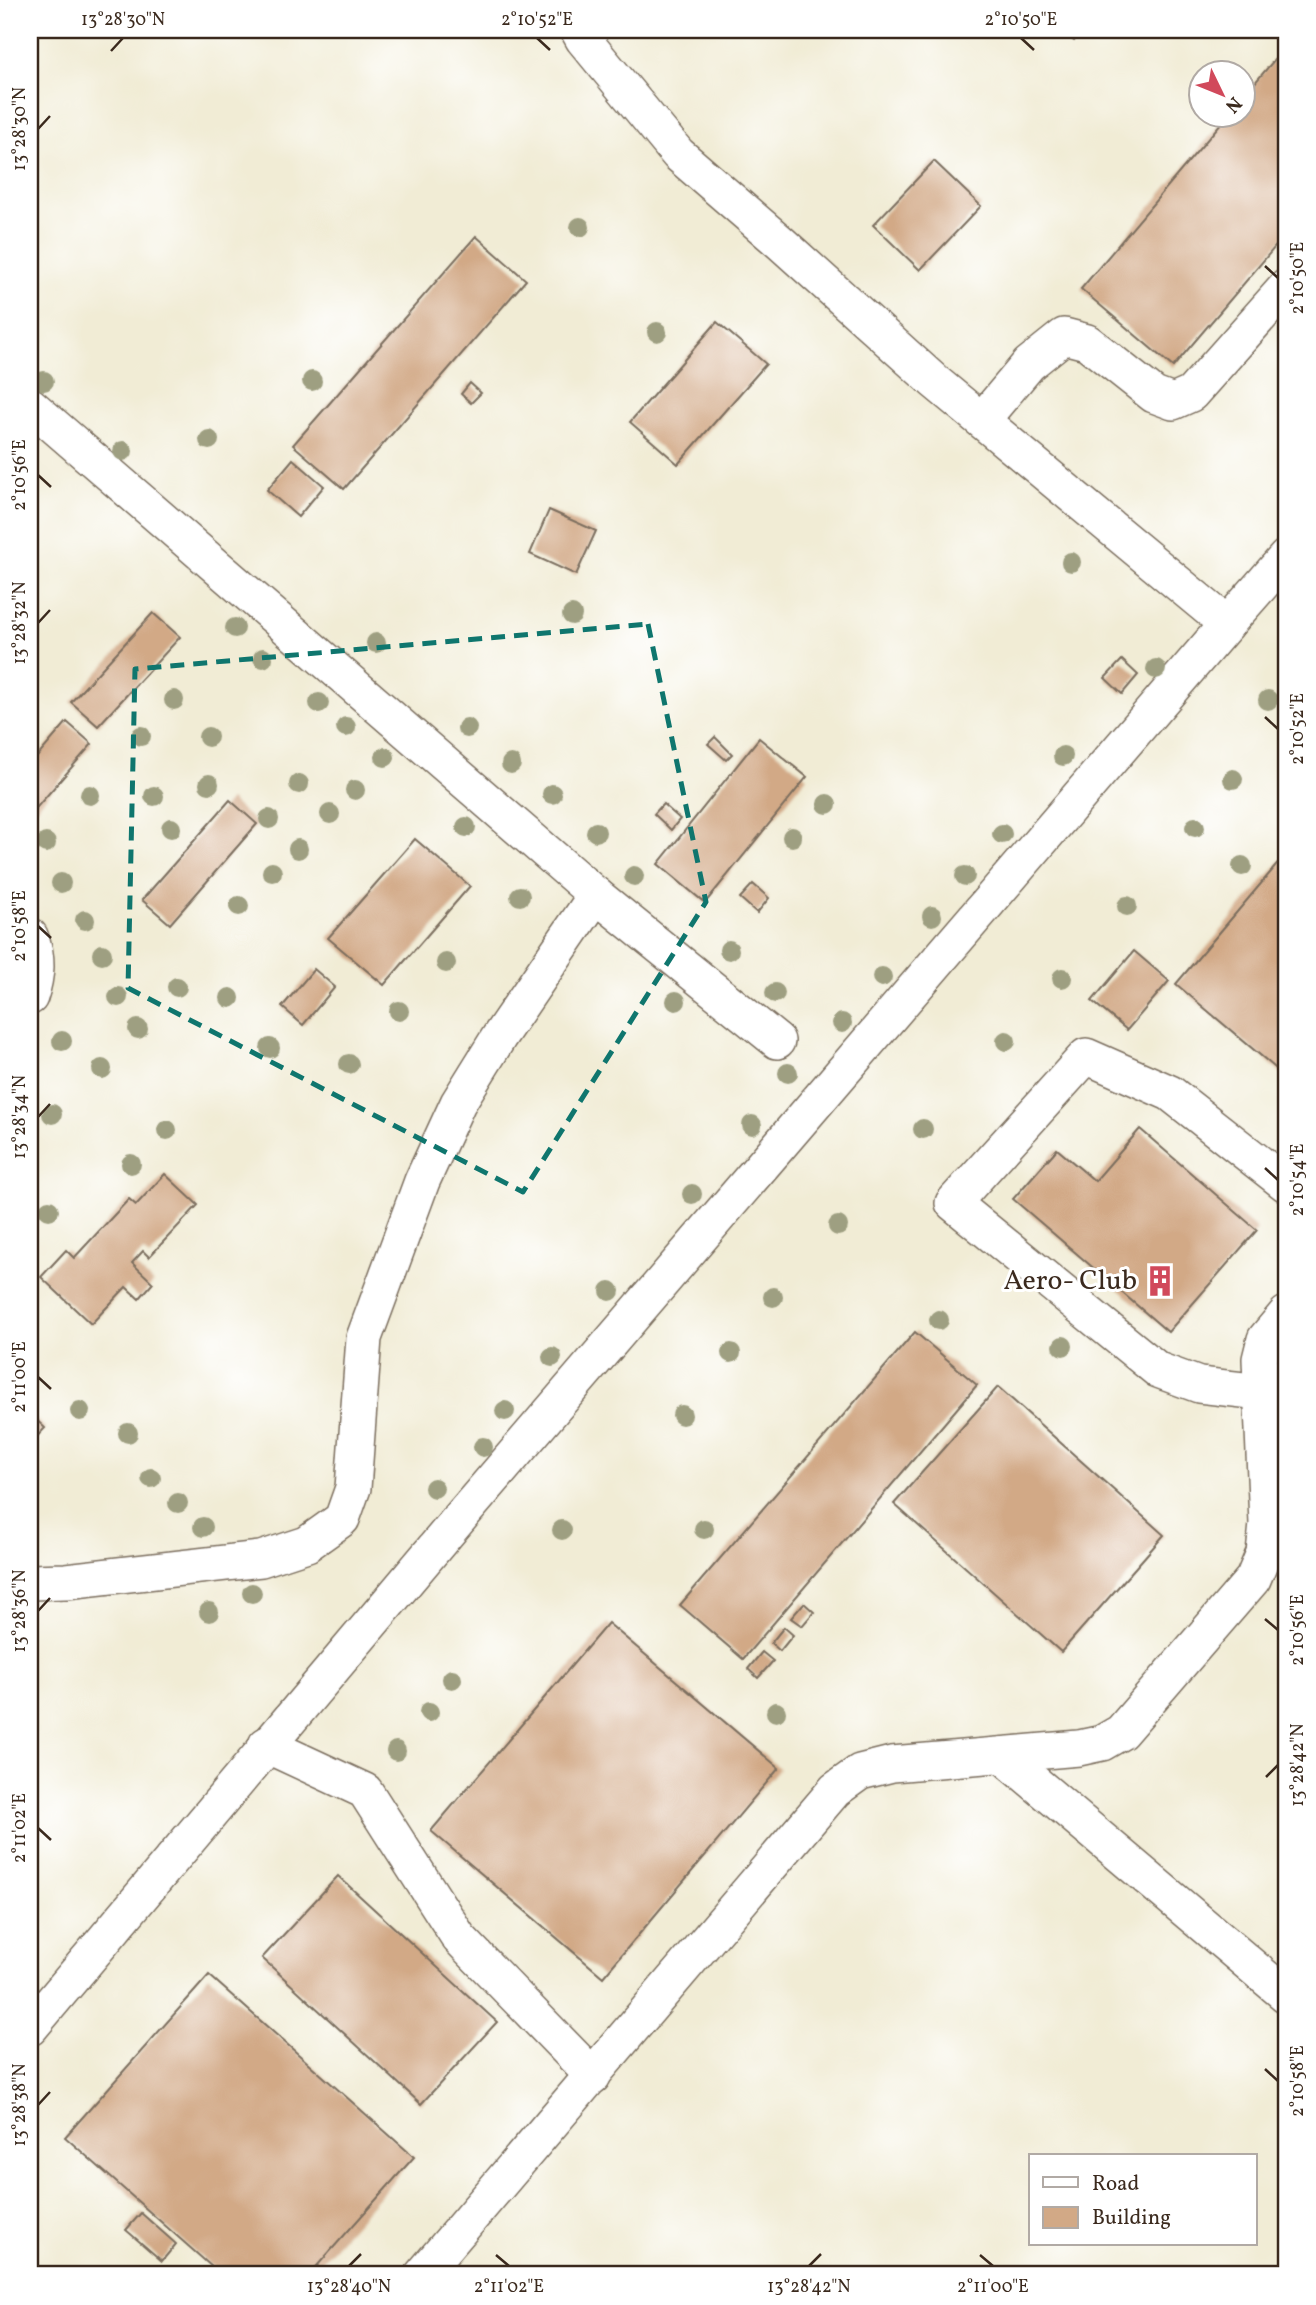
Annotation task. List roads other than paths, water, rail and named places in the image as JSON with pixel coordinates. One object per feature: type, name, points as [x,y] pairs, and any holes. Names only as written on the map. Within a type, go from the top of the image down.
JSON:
[{"type":"street","points":[[578,30],[678,154],[934,381],[1227,624]]},
{"type":"street","points":[[982,420],[1029,364],[1065,336],[1087,342],[1154,395],[1173,402],[1191,394],[1286,287]]},
{"type":"street","points":[[30,405],[596,895],[776,1041]]},
{"type":"street","points":[[30,2028],[266,1745],[1286,557]]},
{"type":"street","points":[[30,1582],[66,1581],[261,1559],[307,1545],[341,1520],[353,1488],[364,1338],[422,1181],[458,1103],[499,1037],[596,895]]},
{"type":"street","points":[[30,936],[34,946],[37,977],[30,997]]},
{"type":"street","points":[[1261,1392],[1199,1385],[1158,1370],[953,1203],[1086,1056],[1170,1093],[1286,1184]]},
{"type":"street","points":[[422,2275],[835,1790],[860,1772],[892,1764],[1079,1748],[1102,1743],[1121,1732],[1253,1578],[1265,1553],[1267,1524],[1260,1359],[1265,1339],[1286,1314]]},
{"type":"street","points":[[266,1745],[365,1791],[459,1938],[593,2076]]},
{"type":"street","points":[[1002,1755],[1286,1995]]},
{"type":"place","name":"Aero- Club","points":[[1160,1281]]}]
